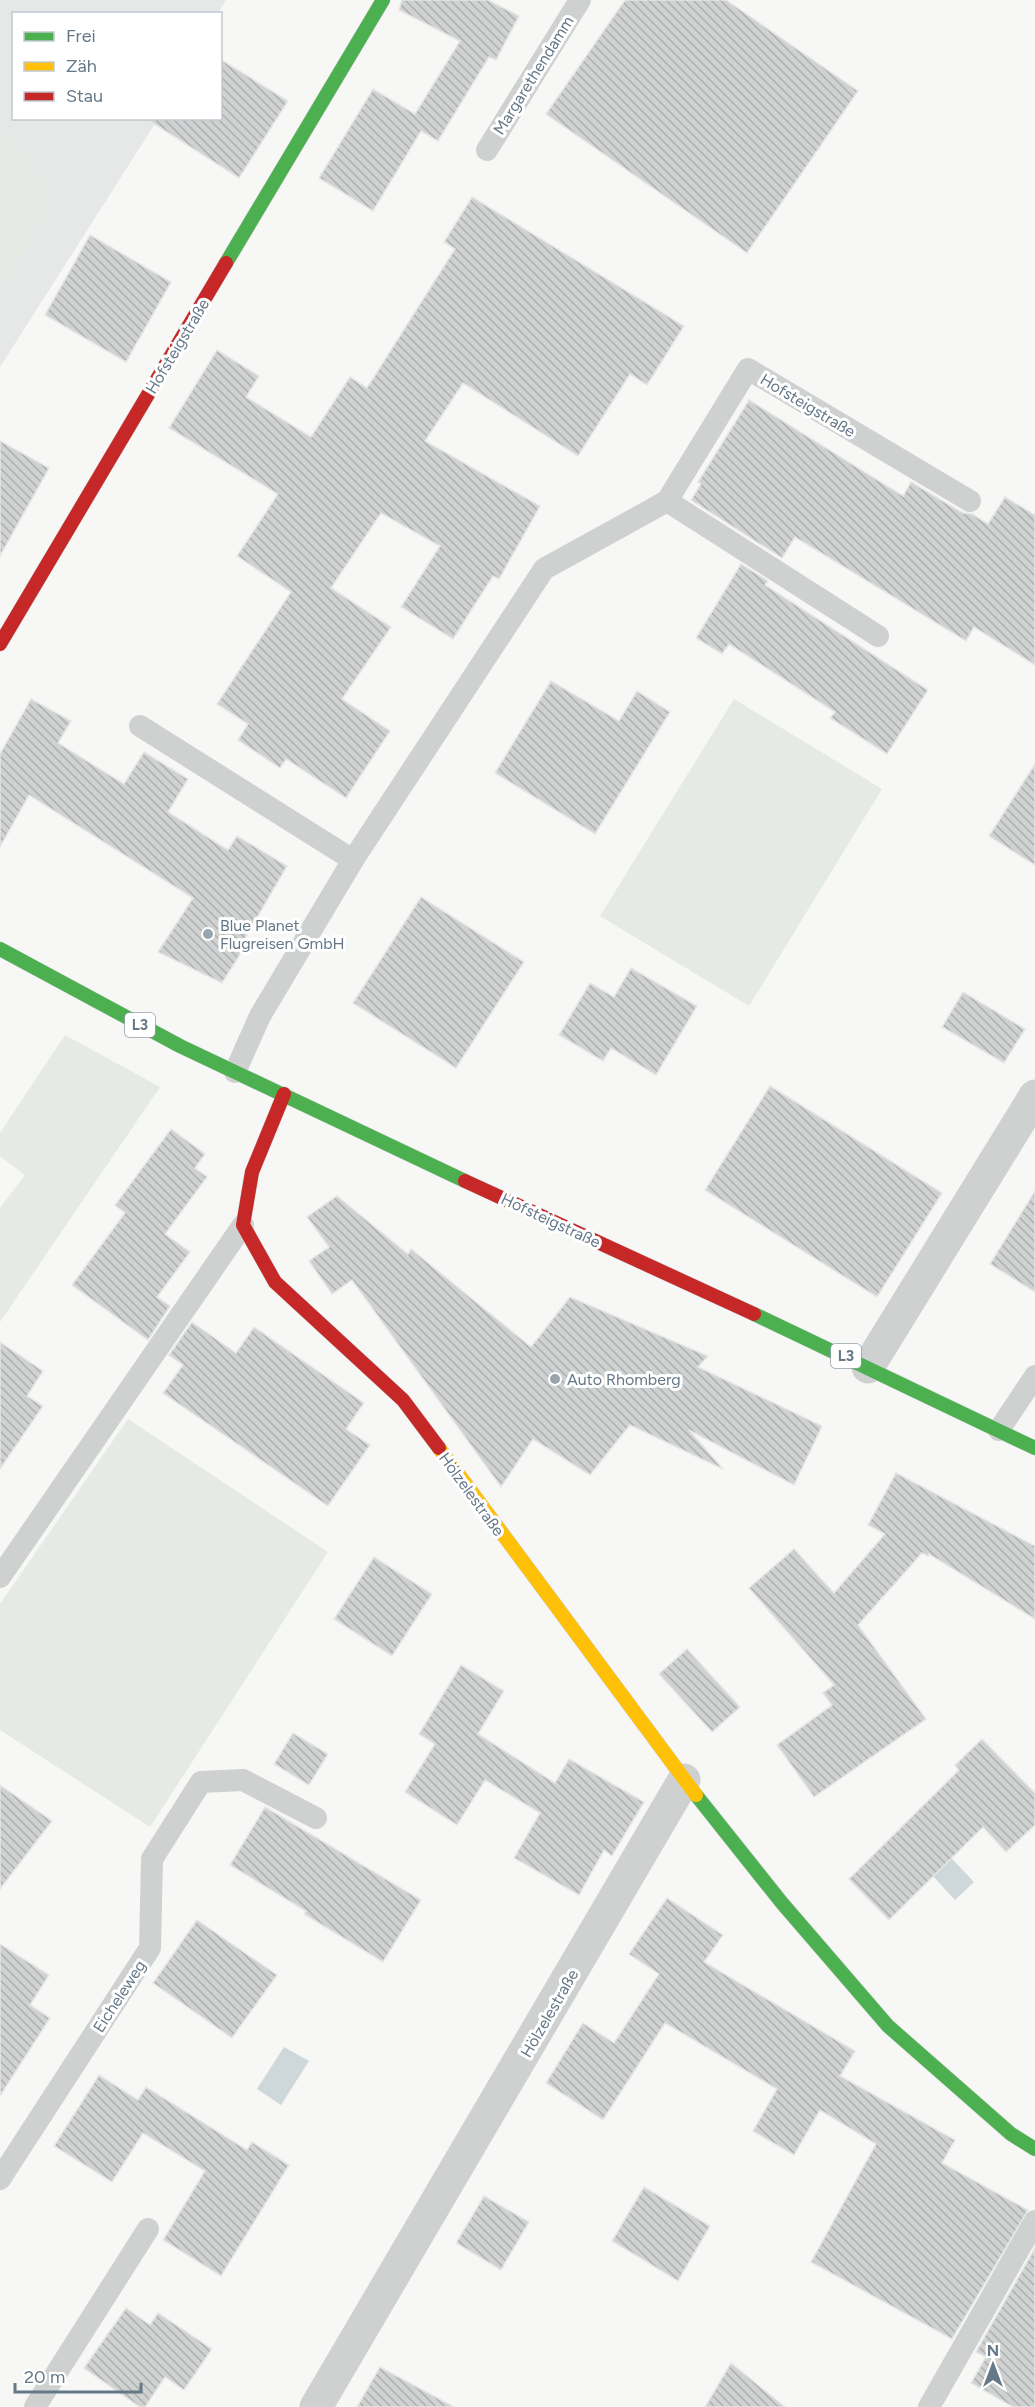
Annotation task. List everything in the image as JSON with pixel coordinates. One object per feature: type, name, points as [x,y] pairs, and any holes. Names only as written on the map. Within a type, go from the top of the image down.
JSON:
[{"type":"street","name":"Hofsteigstraße","points":[[0,644],[383,0]]},
{"type":"street","name":"Hofsteigstraße","points":[[0,949],[180,1046],[345,1125],[868,1367],[1035,1448]]},
{"type":"street","points":[[243,1225],[246,1196],[252,1172],[284,1094]]},
{"type":"street","points":[[868,1367],[1035,1096]]},
{"type":"street","name":"Hölzelestraße","points":[[243,1225],[275,1282],[403,1401],[684,1780],[782,1903],[888,2026],[1011,2134],[1035,2149]]},
{"type":"street","name":"Hölzelestraße","points":[[316,2407],[684,1780]]},
{"type":"lane","name":"Margarethendamm","points":[[487,150],[580,0]]},
{"type":"lane","name":"Hofsteigstraße","points":[[235,1072],[261,1016],[353,860],[544,569],[667,501],[748,369],[970,501]]},
{"type":"lane","points":[[667,501],[878,636]]},
{"type":"lane","points":[[140,726],[353,860]]},
{"type":"lane","points":[[0,1577],[243,1225]]},
{"type":"lane","points":[[999,1430],[1035,1376]]},
{"type":"lane","name":"Eicheleweg","points":[[0,2179],[150,1948],[152,1859],[201,1782],[243,1780],[316,1818]]},
{"type":"lane","points":[[929,2407],[1035,2221]]},
{"type":"lane","points":[[35,2407],[148,2229]]},
{"type":"shaded area","points":[[0,0],[226,0],[219,12],[12,12],[12,120],[157,120],[0,367]]},
{"type":"shaded area","points":[[0,127],[39,173],[52,205],[0,290]]},
{"type":"shaded area","points":[[734,699],[882,789],[749,1006],[600,916]]},
{"type":"shaded area","points":[[65,1035],[160,1087],[0,1322],[0,1208],[25,1175],[0,1156],[0,1133]]},
{"type":"shaded area","points":[[128,1419],[328,1552],[150,1827],[0,1730],[0,1604]]},
{"type":"shaded area","points":[[937,1843],[974,1882],[955,1900],[919,1861]]},
{"type":"shaded area","points":[[284,2047],[309,2061],[281,2105],[257,2089]]},
{"type":"building","points":[[402,0],[488,0],[519,16],[496,60],[489,57],[438,141],[421,131],[373,211],[319,178],[373,89],[415,114],[460,41],[399,10]]},
{"type":"building","points":[[625,0],[726,0],[858,91],[747,253],[546,114]]},
{"type":"building","points":[[222,60],[288,101],[239,178],[148,120],[222,120]]},
{"type":"building","points":[[472,197],[684,326],[647,385],[630,374],[578,456],[463,383],[425,441],[540,506],[499,579],[493,576],[453,639],[401,607],[440,546],[381,513],[331,588],[391,627],[342,699],[390,731],[346,798],[286,759],[280,768],[238,740],[248,724],[217,704],[291,592],[237,556],[278,494],[169,428],[217,350],[259,376],[246,397],[311,437],[350,377],[367,388],[455,249],[444,242]]},
{"type":"building","points":[[90,235],[171,282],[126,362],[45,315]]},
{"type":"building","points":[[749,400],[903,496],[911,482],[963,513],[972,514],[988,524],[1005,497],[1035,515],[1035,665],[974,627],[966,641],[795,537],[782,558],[691,500],[701,484],[698,482]]},
{"type":"building","points":[[0,441],[49,468],[0,556]]},
{"type":"building","points":[[741,564],[768,581],[765,585],[928,690],[887,754],[830,718],[835,712],[729,644],[722,654],[696,638]]},
{"type":"building","points":[[551,681],[619,721],[637,691],[670,712],[595,834],[495,773]]},
{"type":"building","points":[[31,699],[71,721],[58,743],[124,784],[144,752],[188,779],[168,812],[228,850],[237,836],[287,866],[244,940],[248,942],[222,983],[158,952],[193,898],[29,795],[0,847],[0,754]]},
{"type":"building","points":[[1035,764],[1035,865],[989,836]]},
{"type":"building","points":[[421,897],[524,962],[456,1068],[353,1003]]},
{"type":"building","points":[[631,968],[697,1006],[656,1075],[611,1048],[603,1061],[559,1035],[590,983],[614,997]]},
{"type":"building","points":[[963,992],[1025,1029],[1004,1063],[942,1027]]},
{"type":"building","points":[[770,1086],[942,1193],[877,1297],[705,1190]]},
{"type":"building","points":[[171,1129],[205,1154],[195,1168],[207,1177],[165,1234],[190,1252],[157,1297],[170,1306],[148,1340],[72,1285],[125,1213],[115,1205]]},
{"type":"building","points":[[1035,1191],[1035,1292],[990,1264]]},
{"type":"building","name":"Auto Rhomberg","points":[[337,1196],[408,1254],[411,1249],[531,1347],[570,1297],[708,1356],[698,1367],[822,1426],[794,1485],[689,1430],[723,1469],[630,1425],[590,1475],[533,1439],[501,1487],[352,1280],[332,1294],[309,1261],[329,1247],[307,1217]]},
{"type":"building","points":[[192,1322],[236,1353],[254,1327],[364,1403],[346,1429],[370,1445],[328,1506],[163,1393],[183,1365],[169,1355]]},
{"type":"building","points":[[0,1342],[43,1371],[27,1396],[43,1406],[0,1469]]},
{"type":"building","points":[[896,1473],[1035,1546],[1035,1619],[929,1554],[928,1556],[922,1553],[858,1625],[926,1719],[814,1797],[777,1745],[832,1705],[823,1693],[834,1685],[749,1588],[794,1549],[834,1593],[885,1534],[868,1525]]},
{"type":"building","points":[[374,1557],[432,1594],[392,1656],[334,1619]]},
{"type":"building","points":[[687,1649],[740,1707],[712,1732],[659,1674]]},
{"type":"building","points":[[461,1665],[504,1691],[478,1734],[555,1783],[569,1759],[644,1802],[612,1856],[604,1850],[579,1895],[514,1858],[540,1813],[485,1780],[457,1825],[405,1792],[435,1744],[419,1734]]},
{"type":"building","points":[[293,1733],[328,1754],[309,1785],[274,1764]]},
{"type":"building","points":[[982,1739],[1035,1793],[1035,1825],[1006,1852],[983,1827],[889,1920],[849,1879],[959,1770],[955,1765]]},
{"type":"building","points":[[0,1785],[52,1821],[0,1889]]},
{"type":"building","points":[[265,1807],[421,1900],[383,1962],[304,1914],[306,1911],[230,1865]]},
{"type":"building","points":[[667,1898],[723,1935],[704,1962],[855,2051],[840,2076],[955,2140],[942,2163],[1028,2210],[952,2339],[811,2262],[876,2144],[820,2110],[794,2155],[753,2131],[777,2089],[665,2023],[603,2120],[546,2083],[583,2023],[614,2043],[659,1974],[629,1954]]},
{"type":"building","points":[[197,1920],[277,1975],[232,2038],[153,1983]]},
{"type":"building","points":[[0,1944],[49,1975],[30,2005],[50,2018],[0,2096]]},
{"type":"building","points":[[99,2075],[138,2100],[146,2087],[247,2150],[252,2142],[289,2165],[221,2276],[163,2240],[205,2171],[143,2133],[112,2182],[54,2146]]},
{"type":"building","points":[[644,2187],[710,2226],[678,2281],[612,2241]]},
{"type":"building","points":[[484,2196],[529,2222],[501,2270],[456,2243]]},
{"type":"building","points":[[1035,2248],[1035,2407],[1013,2407],[971,2383],[986,2357],[976,2352]]},
{"type":"building","points":[[126,2308],[150,2325],[158,2313],[212,2349],[184,2390],[165,2377],[145,2407],[140,2407],[84,2368]]},
{"type":"building","points":[[731,2363],[785,2407],[705,2407]]},
{"type":"building","points":[[380,2367],[454,2407],[357,2407]]},
{"type":"traffic: fast","points":[[226,263],[383,0]]},
{"type":"traffic: fast","points":[[0,949],[180,1046],[465,1181]]},
{"type":"traffic: fast","points":[[754,1314],[1035,1448]]},
{"type":"traffic: fast","points":[[696,1795],[782,1903],[888,2026],[1011,2134],[1035,2149]]},
{"type":"traffic: slow","points":[[439,1448],[696,1795]]},
{"type":"traffic: jam","points":[[0,644],[226,263]]},
{"type":"traffic: jam","points":[[284,1094],[252,1172],[243,1225],[275,1282],[403,1400],[439,1448]]},
{"type":"traffic: jam","points":[[465,1181],[754,1314]]},
{"type":"place","name":"Blue Planet Flugreisen GmbH","points":[[208,934]]},
{"type":"place","name":"Auto Rhomberg","points":[[555,1379]]}]
